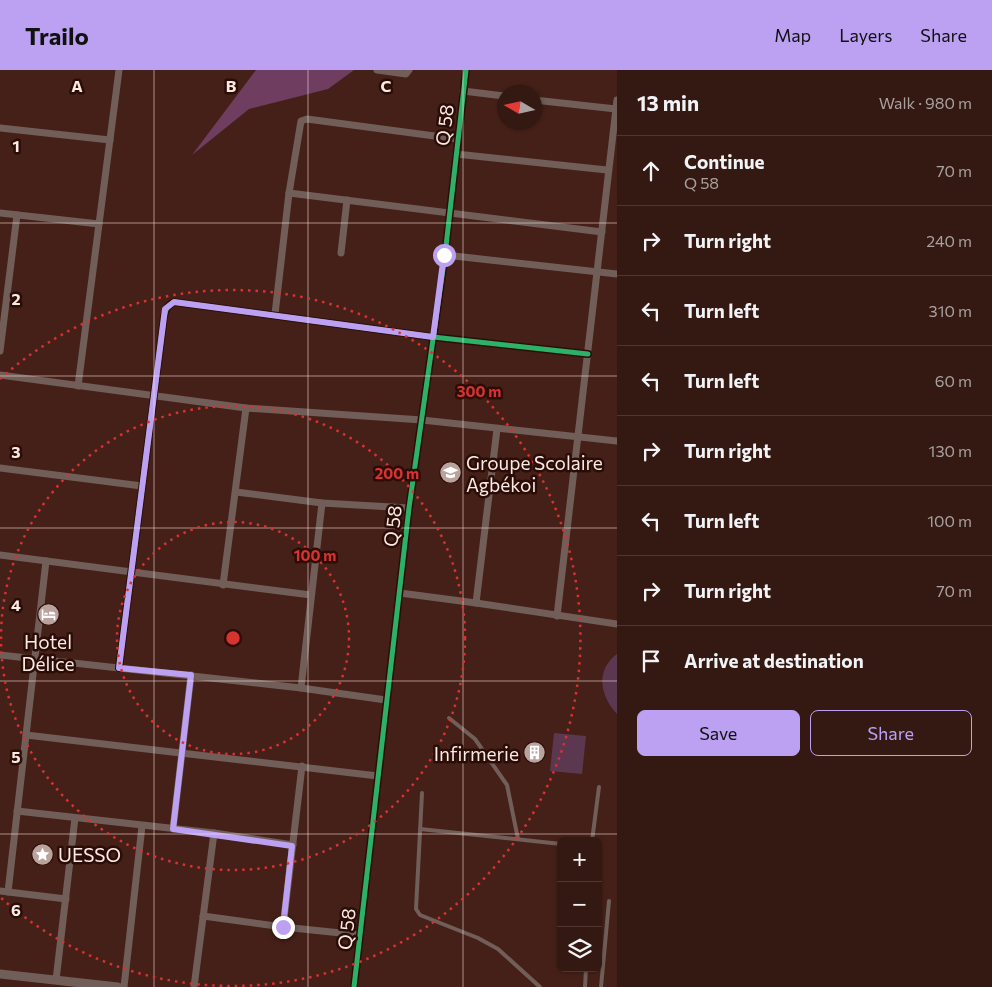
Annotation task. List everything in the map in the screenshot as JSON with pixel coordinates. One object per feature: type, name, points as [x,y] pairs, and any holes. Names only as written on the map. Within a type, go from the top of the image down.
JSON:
[{"type":"street","points":[[78,386],[119,70]]},
{"type":"street","points":[[377,70],[406,74],[409,70]]},
{"type":"street","name":"Q 58","points":[[354,987],[409,508],[444,255],[466,70]]},
{"type":"street","points":[[463,91],[497,95]]},
{"type":"street","points":[[556,616],[598,272],[607,170],[617,100]]},
{"type":"street","points":[[542,101],[616,108]]},
{"type":"street","points":[[275,314],[289,194],[300,124],[304,119],[457,139]]},
{"type":"street","points":[[0,128],[110,140]]},
{"type":"street","points":[[456,154],[607,170]]},
{"type":"street","points":[[289,194],[602,232]]},
{"type":"street","points":[[341,253],[347,200]]},
{"type":"street","points":[[0,213],[99,224]]},
{"type":"street","points":[[0,351],[17,215]]},
{"type":"street","points":[[444,255],[617,274]]},
{"type":"street","points":[[119,668],[153,397],[165,309],[168,305],[174,302],[275,314],[433,337],[588,354]]},
{"type":"street","points":[[0,376],[246,408],[422,420],[617,441]]},
{"type":"street","points":[[223,585],[246,408]]},
{"type":"street","points":[[476,602],[497,429]]},
{"type":"street","points":[[0,468],[142,486]]},
{"type":"street","points":[[236,492],[322,503],[409,508]]},
{"type":"street","points":[[301,688],[322,503]]},
{"type":"street","points":[[0,555],[311,595]]},
{"type":"street","points":[[46,561],[33,659],[17,811],[4,892],[66,898]]},
{"type":"street","points":[[400,594],[476,602],[617,624]]},
{"type":"street","points":[[0,655],[191,675],[386,700]]},
{"type":"street","points":[[173,829],[191,675]]},
{"type":"street","points":[[26,735],[378,776]]},
{"type":"street","points":[[283,927],[302,766]]},
{"type":"street","points":[[17,811],[214,834],[292,846]]},
{"type":"street","points":[[56,980],[74,818]]},
{"type":"street","points":[[124,987],[142,826]]},
{"type":"street","points":[[194,987],[214,834]]},
{"type":"street","points":[[203,916],[283,927],[360,934]]},
{"type":"street","points":[[0,974],[118,987]]},
{"type":"lane","points":[[449,718],[475,739],[506,785],[518,840]]},
{"type":"lane","points":[[593,837],[599,787]]},
{"type":"lane","points":[[422,793],[416,909],[420,915],[478,938],[498,949],[540,987]]},
{"type":"lane","points":[[420,829],[557,844]]},
{"type":"lane","points":[[601,987],[609,901]]},
{"type":"lane","points":[[585,987],[586,972]]},
{"type":"shaded area","points":[[256,70],[354,70],[328,89],[249,109],[192,155]]},
{"type":"shaded area","points":[[617,654],[617,714],[607,699],[602,683],[605,668]]},
{"type":"shaded area","points":[[554,733],[586,736],[582,774],[550,771]]},
{"type":"cycle path","points":[[354,987],[409,508],[445,255],[466,70]]},
{"type":"cycle path","points":[[119,668],[164,317],[167,308],[171,304],[174,302],[433,337],[588,354]]},
{"type":"place","name":"Groupe Scolaire Agbékoi","points":[[450,473]]},
{"type":"place","name":"Hotel Délice","points":[[48,615]]},
{"type":"place","name":"Infirmerie","points":[[535,753]]},
{"type":"place","name":"UESSO","points":[[42,854]]},
{"type":"route","points":[[283,927],[292,846],[173,829],[191,675],[119,668],[165,309],[174,302],[275,314],[433,337],[444,255]]}]
